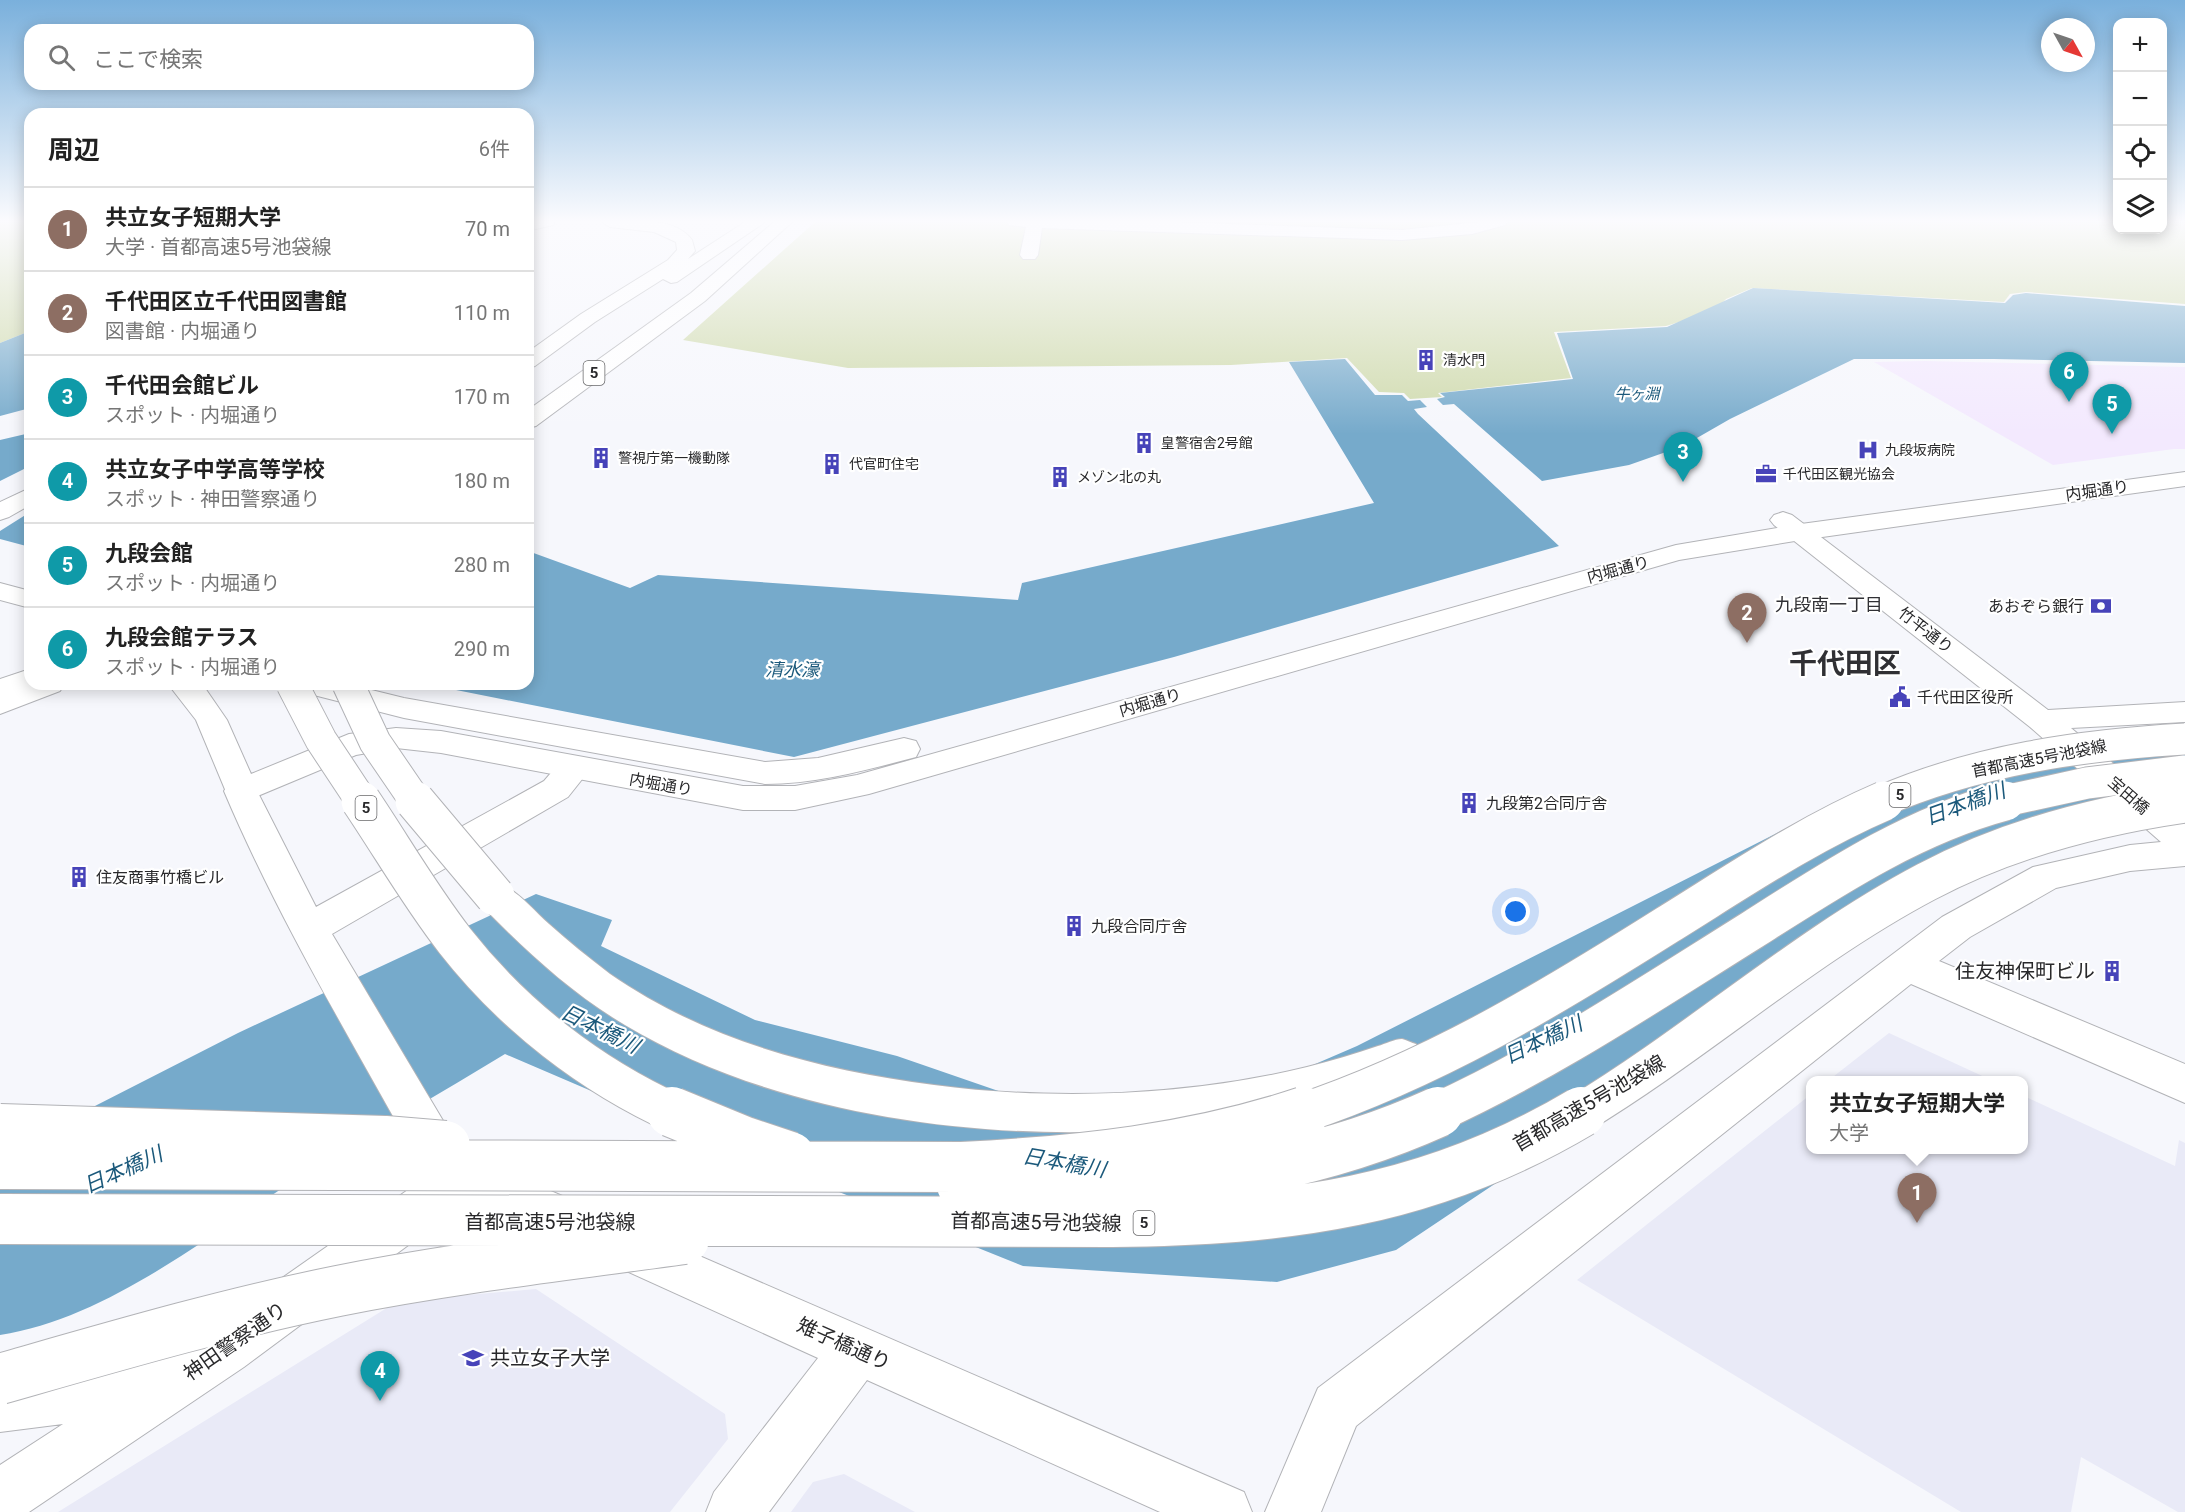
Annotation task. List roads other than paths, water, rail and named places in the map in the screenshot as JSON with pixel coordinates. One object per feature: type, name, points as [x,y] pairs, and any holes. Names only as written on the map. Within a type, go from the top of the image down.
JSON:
[{"type":"main road","points":[[534,396],[644,293]]},
{"type":"main road","points":[[615,320],[655,293]]},
{"type":"main road","points":[[615,320],[655,293]]},
{"type":"main road","points":[[534,368],[662,293]]},
{"type":"main road","name":"5","points":[[534,417],[703,293]]},
{"type":"main road","name":"5","points":[[534,368],[591,340]]},
{"type":"main road","name":"内堀通り","points":[[241,791],[350,746],[396,738],[441,742],[743,798],[795,798],[824,794],[1676,553],[1792,526],[2185,465]]},
{"type":"main road","name":"内堀通り","points":[[333,690],[404,708],[739,770],[791,774],[845,765],[1600,555],[1707,531],[1792,526],[2185,479]]},
{"type":"main road","points":[[0,496],[24,483]]},
{"type":"main road","points":[[0,512],[24,498]]},
{"type":"main road","name":"竹平通り","points":[[1792,526],[2048,726]]},
{"type":"main road","points":[[0,591],[24,598]]},
{"type":"main road","points":[[0,690],[24,680]]},
{"type":"main road","points":[[0,704],[34,690]]},
{"type":"main road","points":[[190,690],[215,723],[263,841],[309,929],[429,1138],[465,1176]]},
{"type":"main road","name":"首都高速5号池袋線","points":[[295,690],[311,724],[447,929],[481,972],[519,1011],[610,1081],[664,1110],[730,1138],[795,1159],[865,1173],[940,1184],[1015,1189],[1096,1190],[1166,1185],[1302,1161],[1370,1140],[1430,1116],[1530,1065],[1580,1037],[1864,859],[1930,827],[1998,803],[2054,789],[2116,777],[2185,771]]},
{"type":"main road","name":"首都高速5号池袋線","points":[[351,690],[366,726],[423,811],[495,896],[550,949],[620,1002],[670,1030],[745,1063],[790,1078],[842,1090],[922,1102],[1002,1110],[1120,1110],[1228,1102],[1297,1088],[1364,1070],[1428,1048],[1499,1016],[1646,938]]},
{"type":"main road","points":[[2048,726],[2185,712]]},
{"type":"main road","name":"宝田橋","points":[[2048,726],[2182,834]]},
{"type":"main road","name":"首都高速5号池袋線","points":[[0,1164],[962,1167],[1039,1163],[1115,1155],[1193,1142],[1262,1125],[1328,1104],[1444,1056],[1495,1030],[1792,848],[1841,821],[1889,799],[1958,774],[2021,759],[2089,746],[2185,739]]},
{"type":"main road","points":[[309,929],[556,789],[574,768]]},
{"type":"main road","name":"首都高速5号池袋線","points":[[0,1219],[810,1222],[917,1220],[1143,1223],[1232,1219],[1313,1210],[1384,1196],[1444,1178],[1553,1129],[1671,1056],[1841,933],[1892,900],[1942,874],[2042,832],[2096,818],[2182,834]]},
{"type":"main road","points":[[1293,1512],[1337,1407],[1956,927],[2046,878],[2130,858],[2182,834]]},
{"type":"main road","points":[[1908,965],[2185,1084]]},
{"type":"main road","points":[[0,1129],[385,1141],[669,1166]]},
{"type":"main road","name":"神田警察通り","points":[[0,1498],[226,1349],[465,1176]]},
{"type":"main road","name":"雉子橋通り","points":[[465,1176],[1224,1512]]},
{"type":"main road","points":[[0,1379],[222,1318],[338,1291],[448,1271],[810,1222]]},
{"type":"main road","points":[[0,1405],[45,1402],[90,1394],[134,1382],[226,1349]]},
{"type":"main road","points":[[734,1512],[857,1350]]},
{"type":"water","name":"牛ヶ淵","points":[[1743,293],[1830,293],[2005,303],[2013,295],[2026,293],[2185,306],[2185,363],[1854,359],[1730,419],[1683,446],[1629,465],[1542,481],[1454,404],[1443,405],[1437,399],[1445,397],[1440,393],[1573,379],[1557,333],[1667,327]]},
{"type":"water","points":[[24,333],[24,410],[0,416],[0,343]]},
{"type":"water","name":"清水濠","points":[[1345,359],[1375,395],[1402,395],[1408,401],[1420,400],[1427,407],[1414,409],[1418,414],[1559,546],[1174,657],[794,757],[456,690],[534,690],[534,553],[630,588],[658,575],[1018,600],[1022,583],[1374,503],[1289,362]]},
{"type":"water","points":[[24,434],[24,514],[0,510],[0,440]]},
{"type":"water","points":[[24,516],[24,545],[0,539],[0,531]]},
{"type":"water","name":"日本橋川","points":[[2185,732],[2185,815],[2040,844],[1894,917],[1396,1250],[1277,1282],[1023,1266],[645,1114],[505,1054],[312,1169],[201,1243],[123,1291],[82,1310],[41,1325],[0,1335],[0,1105],[93,1107],[238,1033],[536,894],[612,920],[601,946],[755,1020],[897,1056],[1083,1120],[1204,1112],[1357,1046],[1783,830],[1934,772]]},
{"type":"place","name":"清水門","points":[[1426,360]]},
{"type":"place","name":"九段会館テラス","points":[[2069,402]]},
{"type":"place","name":"九段会館","points":[[2112,434]]},
{"type":"place","name":"皇警宿舎2号館","points":[[1144,443]]},
{"type":"place","name":"九段坂病院","points":[[1868,450]]},
{"type":"place","name":"警視庁第一機動隊","points":[[601,458]]},
{"type":"place","name":"代官町住宅","points":[[832,464]]},
{"type":"place","name":"千代田区観光協会","points":[[1766,474]]},
{"type":"place","name":"メゾン北の丸","points":[[1060,477]]},
{"type":"place","name":"千代田会館ビル","points":[[1683,482]]},
{"type":"place","name":"あおぞら銀行","points":[[2101,606]]},
{"type":"place","name":"千代田区立千代田図書館","points":[[1747,643]]},
{"type":"place","name":"千代田区役所","points":[[1900,697]]},
{"type":"place","name":"九段第2合同庁舎","points":[[1469,803]]},
{"type":"place","name":"住友商事竹橋ビル","points":[[79,877]]},
{"type":"place","name":"九段合同庁舎","points":[[1074,926]]},
{"type":"place","name":"住友神保町ビル","points":[[2112,971]]},
{"type":"place","name":"共立女子短期大学","points":[[1917,1223]]},
{"type":"place","name":"共立女子大学","points":[[473,1358]]},
{"type":"place","name":"共立女子中学高等学校","points":[[380,1401]]},
{"type":"district","name":"九段南一丁目","points":[[1829,605]]},
{"type":"district","name":"千代田区","points":[[1845,663]]}]
